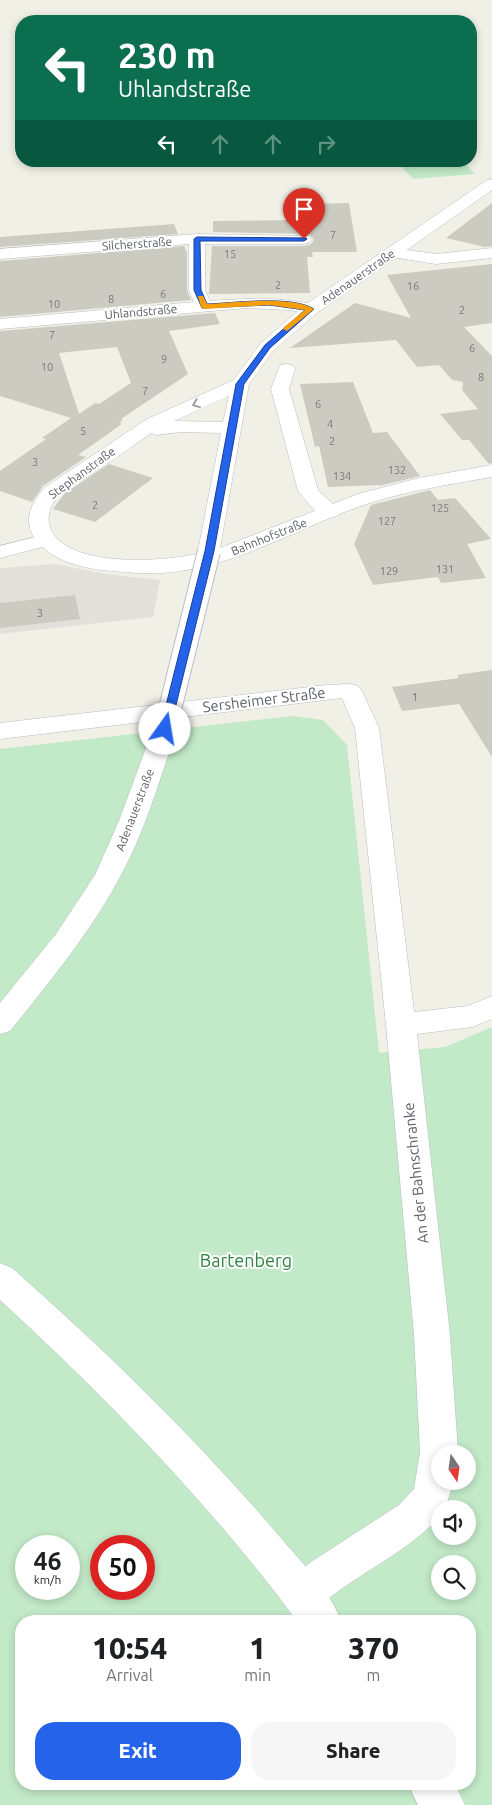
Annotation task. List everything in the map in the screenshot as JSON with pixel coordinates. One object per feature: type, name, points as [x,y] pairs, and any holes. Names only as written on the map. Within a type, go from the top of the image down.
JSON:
[{"type":"street","name":"Adenauerstraße","points":[[0,1023],[47,967],[70,936],[98,892],[120,851],[165,729],[209,551],[240,384],[267,347],[311,309],[492,183]]},
{"type":"street","points":[[197,239],[197,290],[204,307]]},
{"type":"street","name":"Silcherstraße","points":[[0,254],[197,239],[304,239]]},
{"type":"street","points":[[392,253],[436,260],[492,253]]},
{"type":"street","name":"Uhlandstraße","points":[[0,324],[269,303],[289,304],[311,309]]},
{"type":"street","points":[[286,369],[280,389],[308,491],[321,506],[330,512]]},
{"type":"street","points":[[132,438],[154,423],[240,384]]},
{"type":"street","points":[[132,438],[147,431],[170,426],[232,428]]},
{"type":"street","name":"Stephanstraße","points":[[47,540],[40,529],[37,517],[42,502],[51,492],[132,438]]},
{"type":"street","name":"Bahnhofstraße","points":[[47,540],[64,553],[98,563],[130,566],[182,564],[224,555],[330,512],[378,495],[432,482],[492,471]]},
{"type":"street","points":[[0,552],[47,540]]},
{"type":"street","name":"Sersheimer Straße","points":[[0,730],[327,692],[350,691]]},
{"type":"street","name":"An der Bahnschranke","points":[[312,1608],[324,1576],[413,1518],[430,1499],[436,1477],[439,1452],[432,1335],[401,1025],[367,728],[350,691]]},
{"type":"street","points":[[401,1025],[472,1016],[492,1007]]},
{"type":"street","points":[[0,1278],[131,1400],[214,1489],[312,1608]]},
{"type":"street","points":[[434,1790],[443,1805]]},
{"type":"shaded area","points":[[57,564],[105,574],[160,580],[153,617],[0,634],[0,568]]},
{"type":"green space","points":[[402,167],[469,167],[475,174],[413,179]]},
{"type":"green space","name":"Bartenberg","points":[[292,716],[323,720],[347,745],[379,1053],[445,1047],[492,1027],[492,1805],[0,1805],[0,749]]},
{"type":"building","points":[[349,203],[357,252],[312,252],[313,257],[307,257],[310,293],[209,294],[212,246],[304,246],[311,244],[314,240],[310,234],[213,232],[213,221],[312,220],[308,204]]},
{"type":"building","points":[[492,203],[492,246],[485,247],[446,238]]},
{"type":"building","points":[[174,224],[178,234],[0,247],[0,237]]},
{"type":"building","points":[[184,246],[187,253],[187,290],[191,300],[0,317],[0,261]]},
{"type":"building","points":[[492,264],[492,323],[464,327],[492,356],[492,463],[489,464],[469,440],[462,440],[440,414],[478,409],[462,390],[463,382],[452,380],[439,365],[417,367],[396,340],[290,348],[355,303],[411,318],[387,275]]},
{"type":"building","points":[[215,313],[220,324],[169,331],[188,374],[121,419],[123,420],[119,423],[122,424],[78,455],[86,457],[43,486],[32,502],[0,491],[0,471],[46,439],[42,438],[71,418],[0,396],[0,331]],"holes":[[[117,347],[131,383],[99,404],[95,403],[79,414],[59,353]]]},
{"type":"building","points":[[353,382],[373,433],[387,432],[420,476],[379,486],[328,487],[319,446],[315,447],[300,384]]},
{"type":"building","points":[[109,464],[153,478],[95,522],[53,509],[65,493]]},
{"type":"building","points":[[430,490],[438,500],[455,498],[491,539],[467,544],[486,578],[441,583],[438,577],[373,585],[354,544],[371,505]]},
{"type":"building","points":[[75,595],[80,619],[0,628],[0,603]]},
{"type":"building","points":[[492,670],[492,757],[459,704],[402,711],[392,687],[459,678],[457,675]]},
{"type":"slow traffic","points":[[200,297],[204,307],[269,303],[289,304],[311,309],[287,329]]},
{"type":"route","points":[[165,729],[180,662],[209,551],[240,384],[267,347],[311,309],[289,304],[269,303],[204,307],[197,290],[197,239],[304,239]]}]
